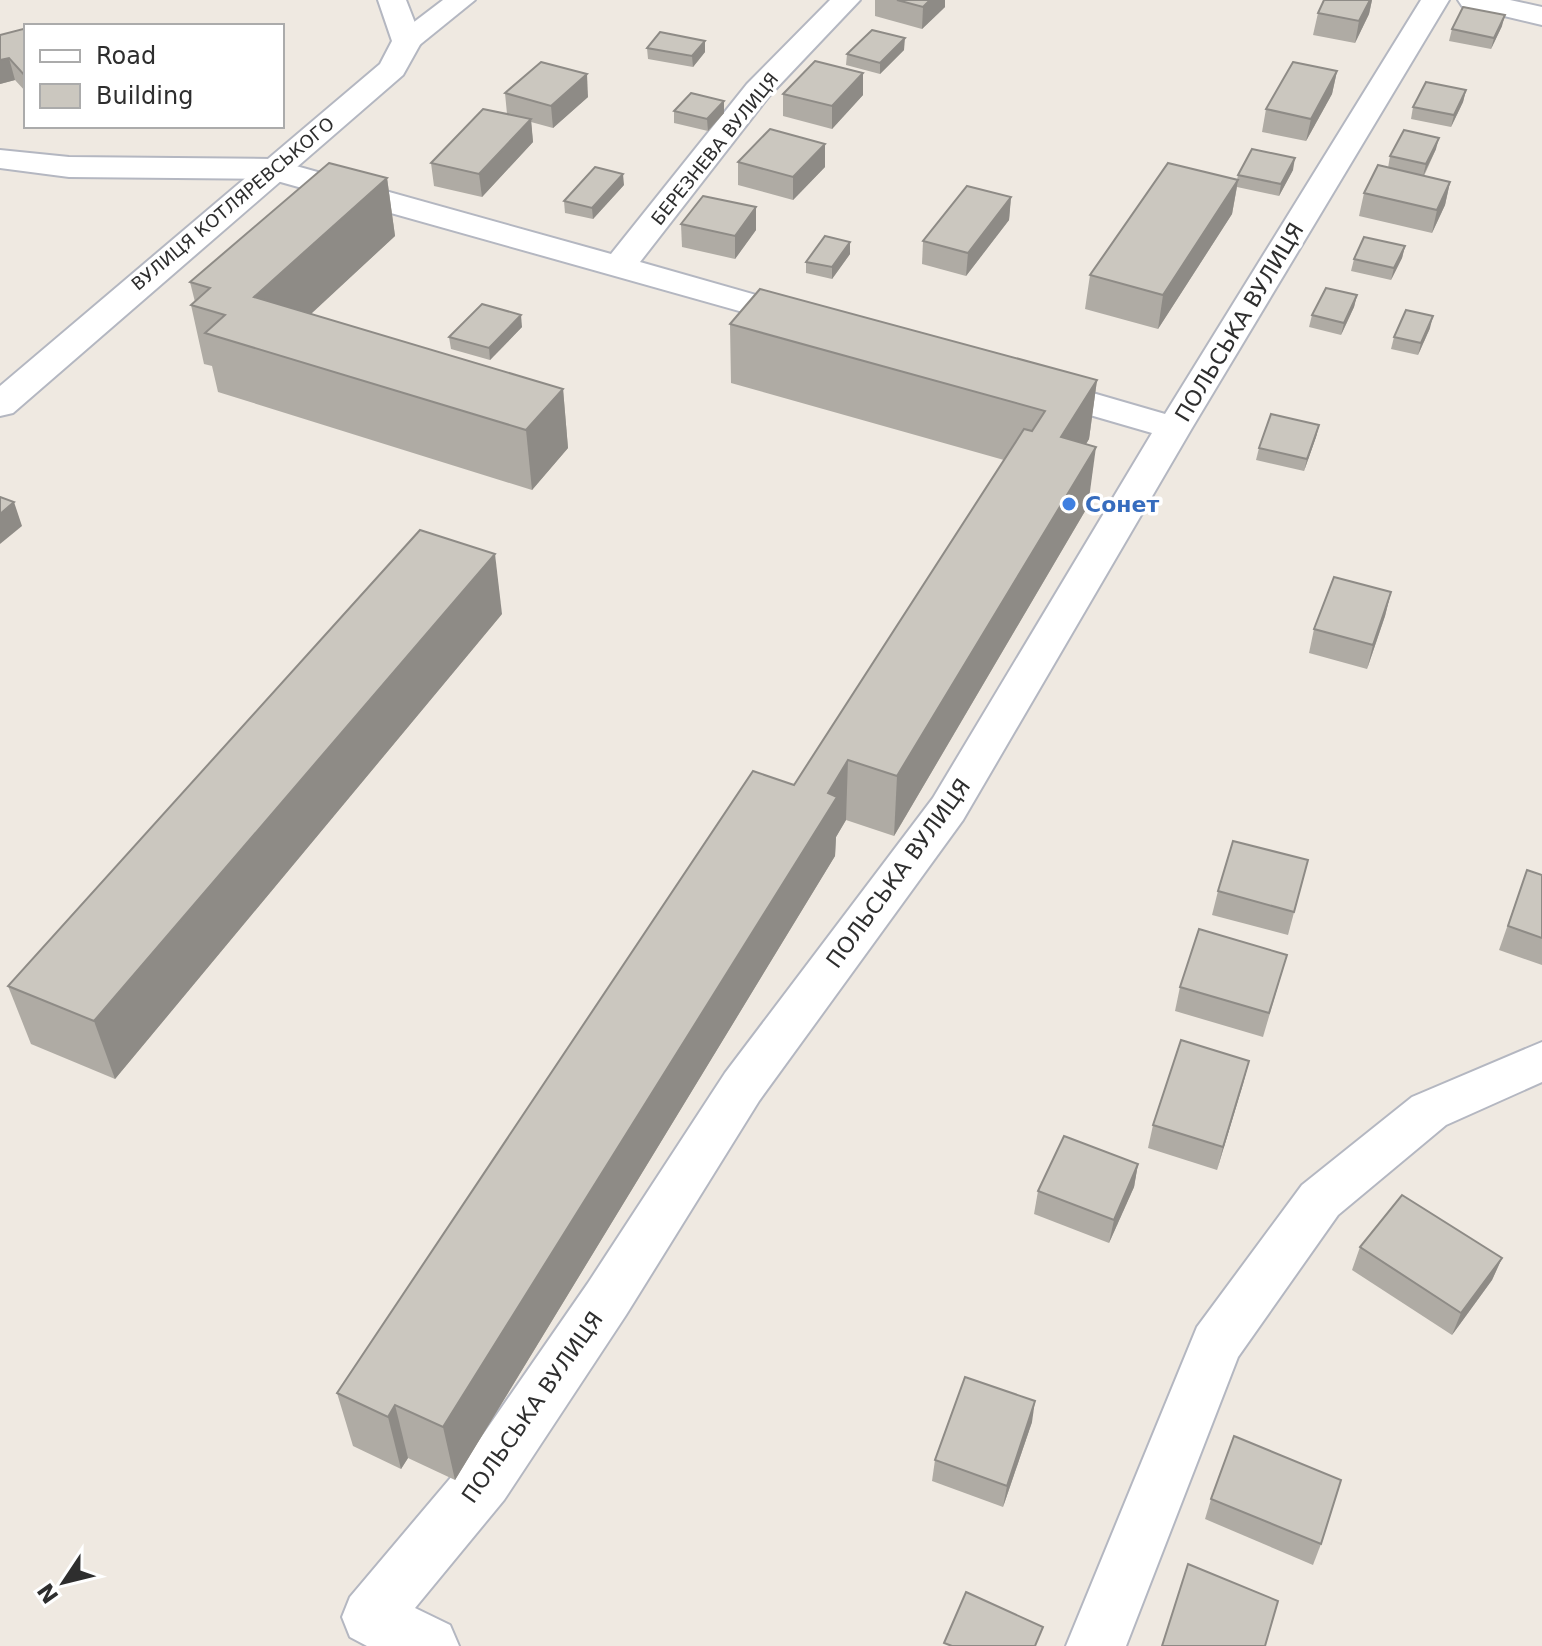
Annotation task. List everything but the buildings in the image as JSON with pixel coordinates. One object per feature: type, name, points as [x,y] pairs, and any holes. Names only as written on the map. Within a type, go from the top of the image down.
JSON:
[{"type":"street","points":[[392,0],[407,41]]},
{"type":"street","name":"ВУЛИЦЯ КОТЛЯРЕВСЬКОГО","points":[[0,405],[271,169],[392,69],[407,41],[461,0]]},
{"type":"street","name":"БЕРЕЗНЕВА ВУЛИЦЯ","points":[[620,265],[758,90],[846,0]]},
{"type":"street","name":"ПОЛЬСЬКА ВУЛИЦЯ","points":[[429,1646],[371,1617],[484,1481],[607,1299],[742,1087],[948,809],[1174,428],[1435,0]]},
{"type":"street","points":[[1472,0],[1542,16]]},
{"type":"street","points":[[0,159],[69,167],[271,169],[620,265],[844,331]]},
{"type":"street","points":[[1009,380],[1174,428]]},
{"type":"street","points":[[1096,1646],[1216,1344],[1320,1200],[1429,1111],[1542,1061]]},
{"type":"place","name":"Сонет","points":[[1069,504]]}]
